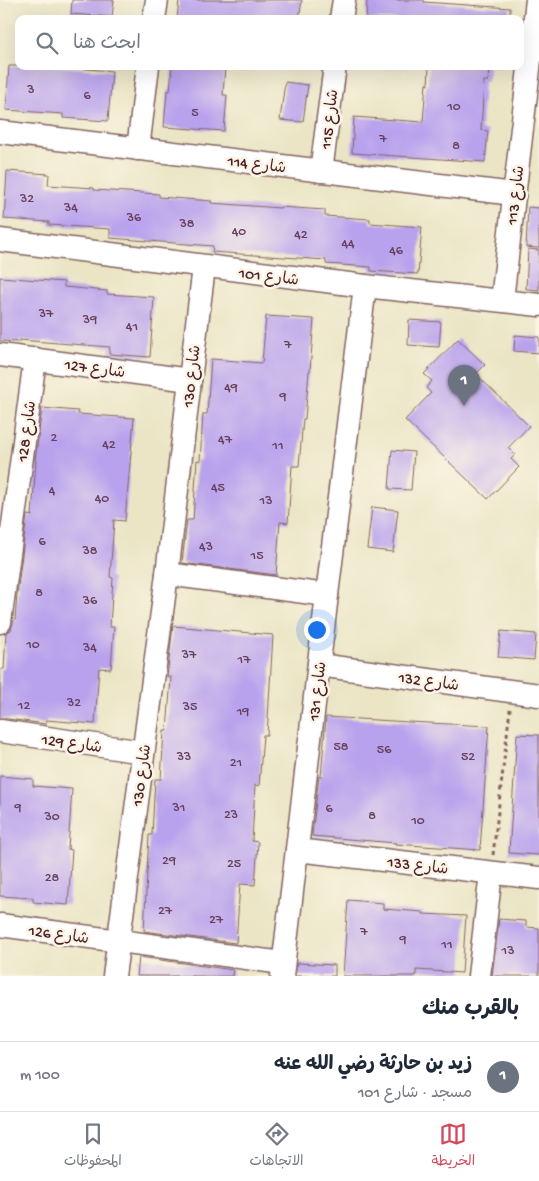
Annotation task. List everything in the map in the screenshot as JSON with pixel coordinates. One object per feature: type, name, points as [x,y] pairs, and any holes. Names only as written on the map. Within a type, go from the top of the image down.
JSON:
[{"type":"street","points":[[155,15],[157,0]]},
{"type":"street","points":[[342,15],[344,0]]},
{"type":"street","points":[[532,0],[537,0]]},
{"type":"street","name":"شارع 113","points":[[502,300],[537,0]]},
{"type":"street","points":[[138,149],[148,70]]},
{"type":"street","name":"شارع 115","points":[[321,171],[334,70]]},
{"type":"street","name":"شارع 114","points":[[0,132],[514,194]]},
{"type":"street","name":"شارع 101","points":[[0,240],[204,267],[539,305]]},
{"type":"street","name":"شارع 130","points":[[114,976],[167,574],[204,267]]},
{"type":"street","name":"شارع 131","points":[[282,970],[365,286]]},
{"type":"street","name":"شارع 127","points":[[0,355],[190,380]]},
{"type":"street","name":"شارع 128","points":[[0,622],[35,359]]},
{"type":"street","points":[[167,574],[327,595]]},
{"type":"street","name":"شارع 132","points":[[319,666],[539,695]]},
{"type":"street","name":"شارع 129","points":[[0,732],[143,752]]},
{"type":"street","name":"شارع 133","points":[[297,850],[539,878]]},
{"type":"street","points":[[479,976],[491,873]]},
{"type":"street","name":"شارع 126","points":[[0,925],[118,941],[282,970]]},
{"type":"path","points":[[491,873],[512,691]]},
{"type":"building","points":[[72,0],[114,0],[112,15],[71,14]]},
{"type":"building","points":[[179,0],[302,0],[300,15],[177,15]]},
{"type":"building","points":[[367,0],[424,0],[424,2],[510,8],[510,15],[366,15]]},
{"type":"building","points":[[9,66],[15,66],[15,70],[112,71],[108,121],[63,118],[63,114],[6,110]]},
{"type":"building","points":[[172,70],[225,70],[223,95],[227,95],[224,131],[164,127],[167,91],[170,91]]},
{"type":"building","points":[[429,70],[489,70],[488,81],[484,81],[481,130],[488,131],[485,162],[352,153],[354,117],[423,122],[426,84],[428,85]]},
{"type":"building","points":[[285,82],[308,85],[303,122],[280,120]]},
{"type":"building","points":[[7,171],[49,174],[48,185],[159,194],[159,197],[212,201],[211,203],[325,210],[325,216],[370,219],[370,223],[422,227],[418,274],[371,271],[371,267],[326,264],[326,260],[212,252],[213,246],[110,238],[110,229],[49,225],[49,222],[4,219]]},
{"type":"building","points":[[528,207],[539,208],[539,248],[526,247]]},
{"type":"building","points":[[528,249],[539,250],[539,290],[526,289]]},
{"type":"building","points":[[0,277],[64,282],[64,287],[107,291],[107,294],[154,297],[150,357],[109,354],[110,347],[19,340],[19,342],[0,341]]},
{"type":"building","points":[[266,316],[314,319],[299,466],[292,466],[288,523],[280,522],[276,575],[182,563],[187,520],[193,520],[197,460],[200,461],[203,414],[207,414],[211,359],[262,363]]},
{"type":"building","points":[[409,320],[441,322],[439,347],[408,345]]},
{"type":"building","points":[[515,335],[539,337],[539,353],[514,351]]},
{"type":"building","points":[[458,339],[485,365],[476,374],[529,426],[508,448],[515,455],[511,459],[519,467],[488,499],[405,420],[431,393],[426,388],[432,381],[424,374]]},
{"type":"building","points":[[42,408],[78,411],[78,414],[134,418],[125,521],[114,520],[110,577],[113,578],[110,627],[114,627],[111,669],[99,668],[95,724],[46,720],[46,724],[0,718],[1,669],[4,669],[6,633],[11,630],[15,620],[27,515],[32,516],[35,461]]},
{"type":"building","points":[[392,450],[414,452],[411,490],[389,489]]},
{"type":"building","points":[[372,507],[398,510],[393,552],[367,549]]},
{"type":"building","points":[[173,626],[273,635],[267,735],[263,735],[259,786],[255,785],[252,841],[258,842],[255,885],[240,884],[236,943],[144,931],[149,835],[152,835],[155,779],[161,779],[164,731],[167,731],[171,677],[167,677]]},
{"type":"building","points":[[501,631],[536,634],[534,660],[498,657]]},
{"type":"building","points":[[326,717],[489,726],[480,850],[312,836],[319,776],[321,777]]},
{"type":"building","points":[[517,734],[539,735],[539,855],[509,853]]},
{"type":"building","points":[[0,776],[33,779],[33,786],[72,789],[68,849],[72,850],[68,905],[33,902],[33,898],[0,896]]},
{"type":"building","points":[[348,900],[383,903],[383,909],[423,912],[423,914],[466,916],[462,973],[416,970],[416,976],[343,976]]},
{"type":"building","points":[[499,919],[526,921],[526,927],[539,928],[539,976],[492,976]]},
{"type":"building","points":[[139,957],[233,970],[232,976],[137,976]]},
{"type":"building","points":[[297,963],[335,965],[335,976],[295,976]]},
{"type":"place","name":"زيد بن حارثة رضي الله عنه","points":[[464,406]]}]
